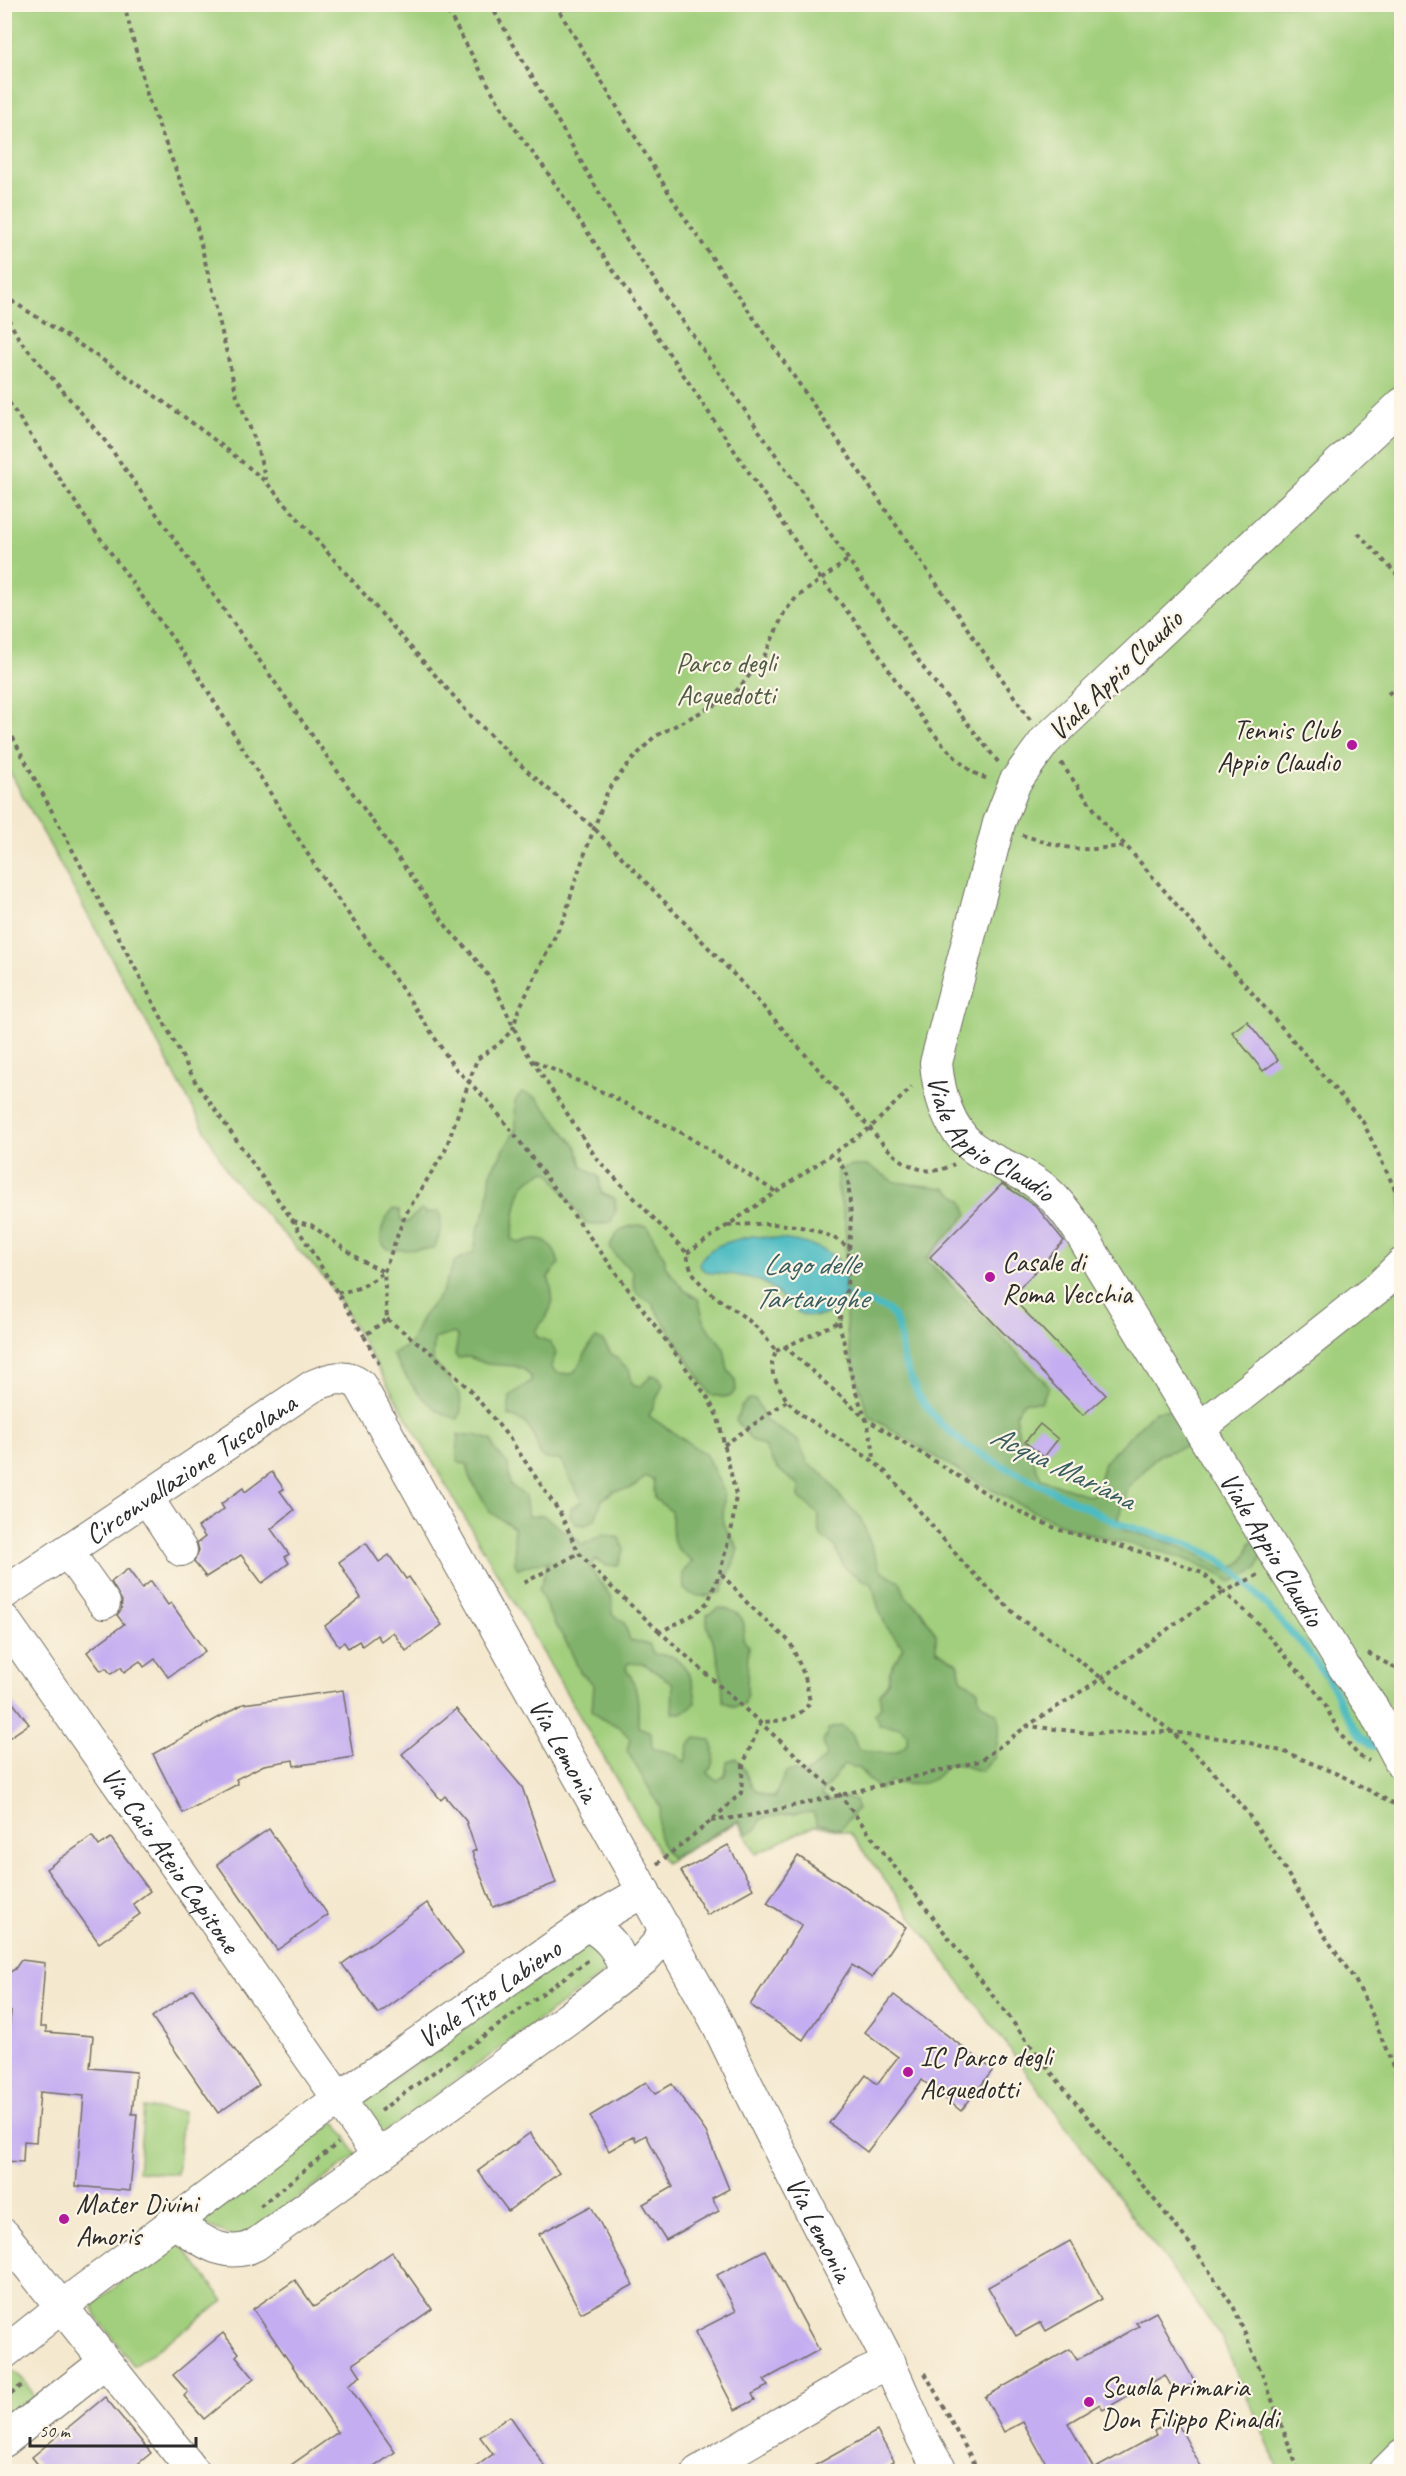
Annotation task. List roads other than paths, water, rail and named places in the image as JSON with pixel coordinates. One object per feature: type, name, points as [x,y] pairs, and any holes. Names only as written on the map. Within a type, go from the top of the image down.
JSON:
[{"type":"street","name":"Viale Appio Claudio","points":[[1390,1765],[1382,1727],[1200,1428],[1122,1305],[1078,1229],[1062,1207],[1036,1183],[971,1146],[949,1117],[938,1086],[936,1063],[999,824],[1015,782],[1045,741],[1401,404]]},
{"type":"street","points":[[1200,1428],[1381,1285],[1401,1264]]},
{"type":"street","name":"Circonvallazione Tuscolana","points":[[4,1593],[313,1386],[326,1380],[344,1378],[355,1381],[363,1388],[373,1404]]},
{"type":"street","name":"Via Lemonia","points":[[373,1404],[644,1891],[658,1939],[700,2033],[752,2096],[890,2362],[917,2427],[942,2472]]},
{"type":"street","points":[[147,1498],[182,1550]]},
{"type":"street","points":[[68,1551],[104,1603]]},
{"type":"street","name":"Via Caio Ateio Capitone","points":[[4,1620],[338,2099]]},
{"type":"street","name":"Viale Tito Labieno","points":[[4,2353],[338,2099],[599,1933],[644,1891]]},
{"type":"street","points":[[599,1933],[619,1953],[625,1974]]},
{"type":"street","points":[[175,2223],[218,2249],[231,2252],[255,2245],[520,2055],[625,1974],[658,1939]]},
{"type":"street","points":[[338,2099],[378,2155]]},
{"type":"street","points":[[4,2235],[194,2472]]},
{"type":"street","points":[[4,2441],[105,2362]]},
{"type":"street","points":[[698,2472],[865,2374],[890,2362]]},
{"type":"street","name":"Via Lemonia","points":[[890,2362],[918,2391],[934,2414],[964,2472]]},
{"type":"street","points":[[1384,2472],[1401,2455]]},
{"type":"water","name":"Lago delle Tartarughe","points":[[752,1236],[803,1243],[828,1252],[837,1259],[843,1268],[845,1277],[840,1305],[820,1316],[802,1314],[788,1305],[772,1288],[760,1281],[710,1273],[702,1269],[699,1264],[708,1252],[715,1248]]},
{"type":"waterway","name":"Acqua Mariana","points":[[836,1292],[887,1309],[894,1317],[899,1329],[904,1362],[919,1397],[940,1423],[964,1444],[993,1461],[1117,1523],[1189,1544],[1219,1559],[1237,1573],[1308,1651],[1330,1682],[1347,1716],[1361,1737],[1374,1746],[1383,1748]]},
{"type":"place","name":"Tennis Club Appio Claudio","points":[[1352,745]]},
{"type":"place","name":"Casale di Roma Vecchia","points":[[990,1277]]},
{"type":"place","name":"IC Parco degli Acquedotti","points":[[908,2072]]},
{"type":"place","name":"Mater Divini Amoris","points":[[64,2219]]},
{"type":"place","name":"Scuola primaria Don Filippo Rinaldi","points":[[1089,2402]]},
{"type":"park label","name":"Parco degli Acquedotti","points":[[726,678]]}]
